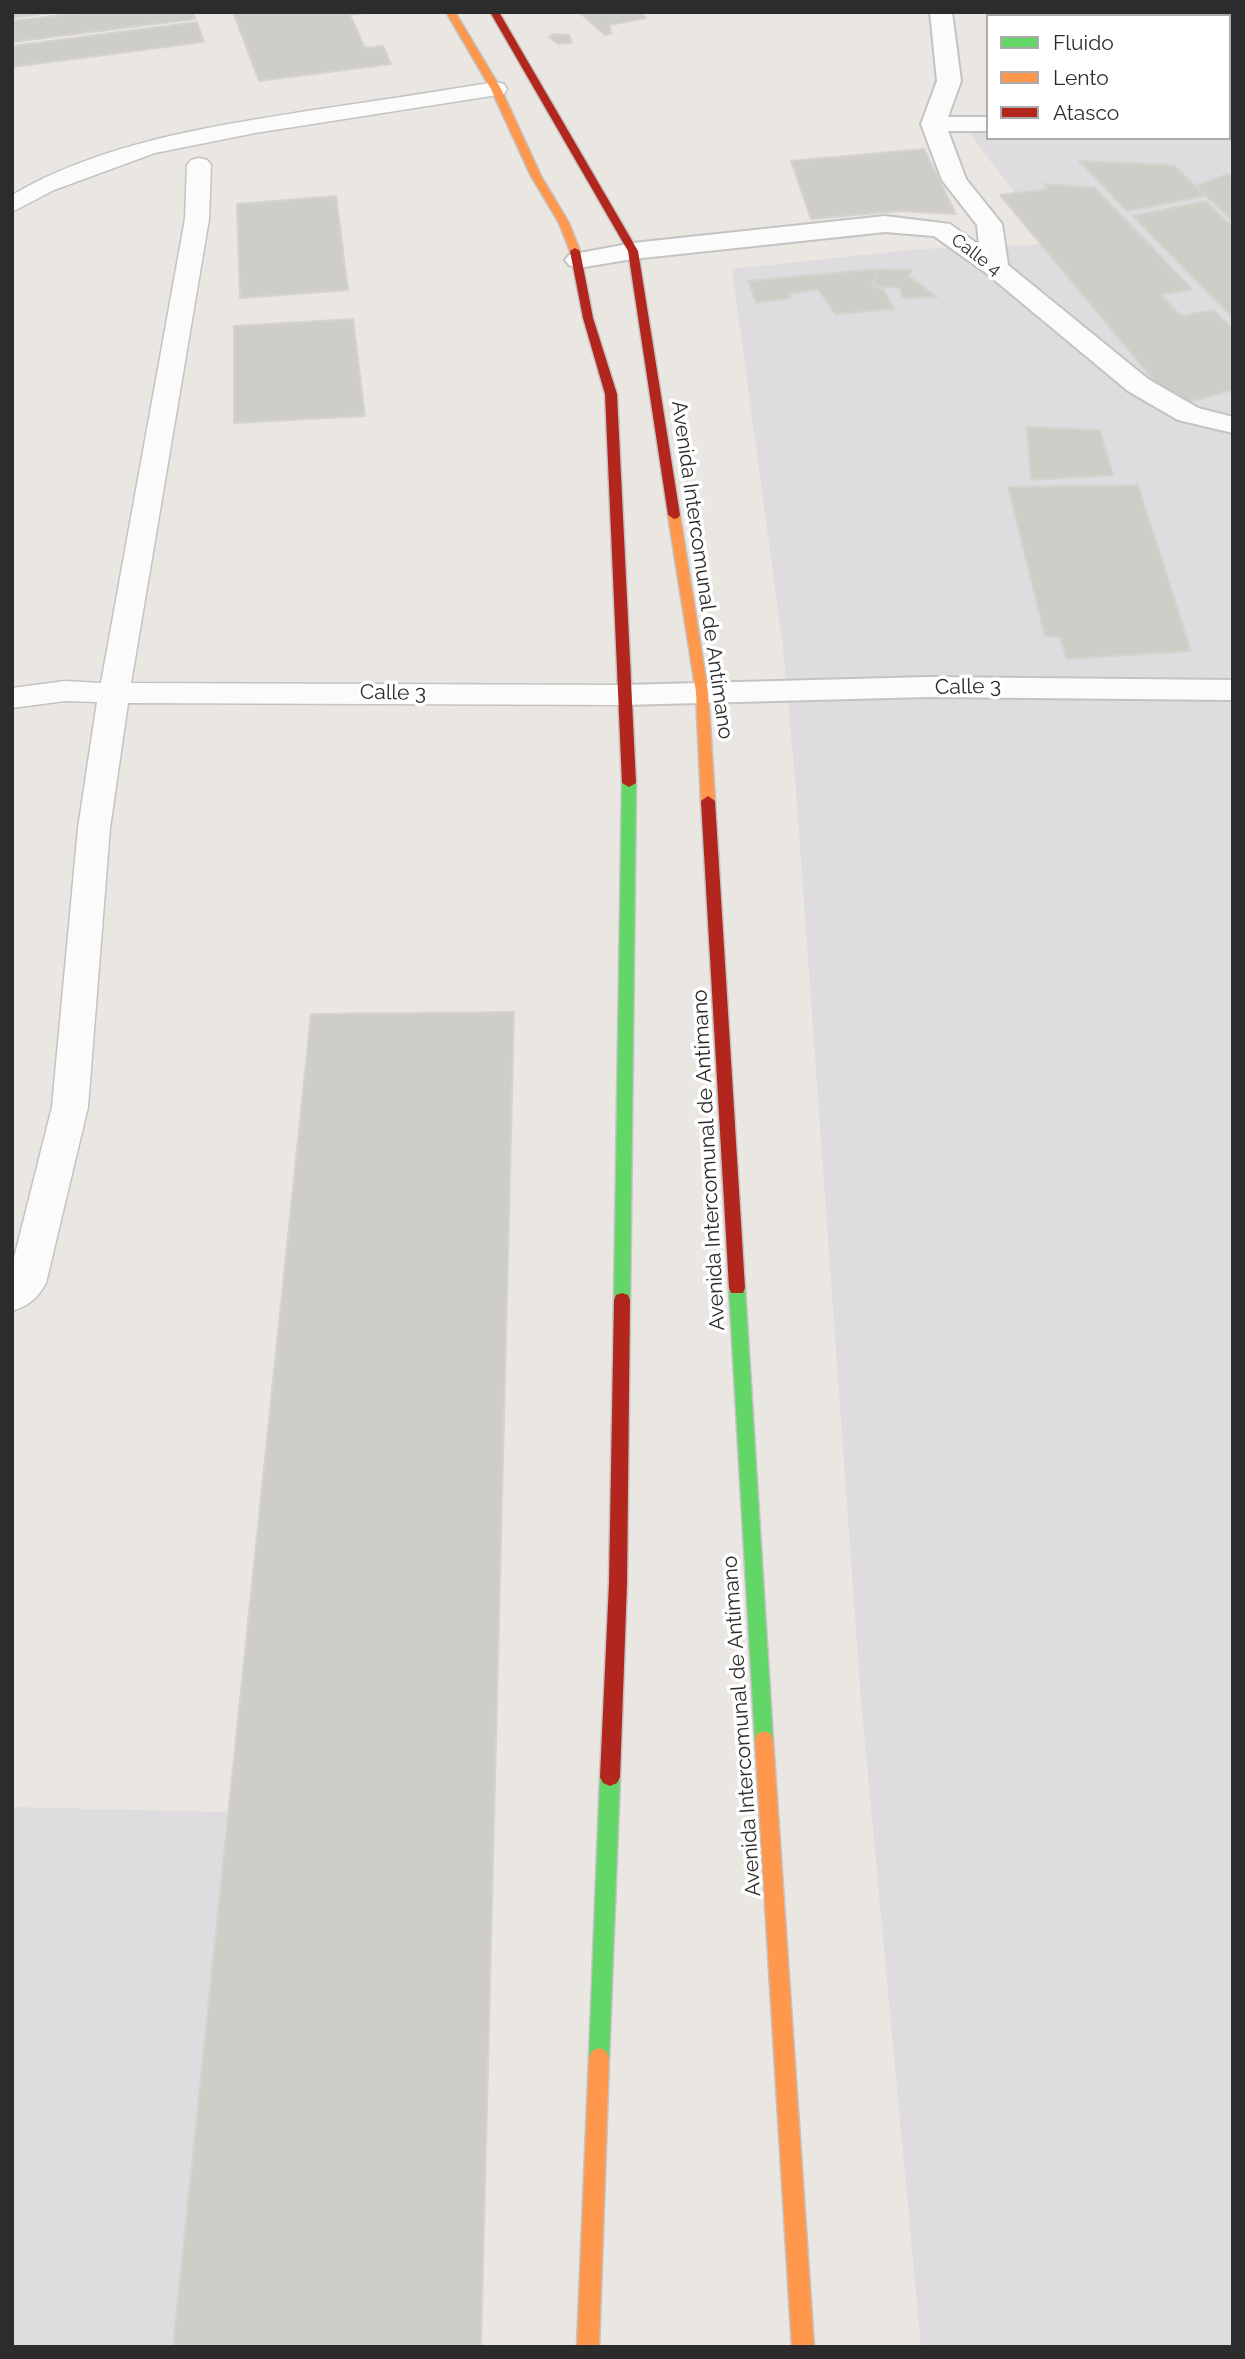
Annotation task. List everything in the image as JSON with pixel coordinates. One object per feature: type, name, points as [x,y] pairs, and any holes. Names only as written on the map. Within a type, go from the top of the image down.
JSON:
[{"type":"main road","points":[[450,12],[496,89],[536,176],[564,223],[578,260],[588,318],[611,394],[629,776],[618,1583],[588,2347]]},
{"type":"main road","name":"Avenida Intercomunal de Antímano","points":[[494,12],[633,251],[702,692],[752,1551],[803,2347]]},
{"type":"street","points":[[941,12],[949,81],[933,124],[954,180],[989,224],[995,268]]},
{"type":"street","points":[[933,124],[986,124]]},
{"type":"street","name":"Calle 4","points":[[578,260],[633,251],[885,224],[941,229],[995,268],[1139,384],[1188,414],[1233,425]]},
{"type":"street","name":"Calle 3","points":[[624,695],[1088,685],[1233,690]]},
{"type":"lane","points":[[12,205],[46,185],[149,146],[255,126],[496,89]]},
{"type":"lane","points":[[12,1296],[27,1283],[70,1107],[93,828],[197,219],[200,164]]},
{"type":"lane","name":"Calle 3","points":[[12,698],[65,691],[624,695]]},
{"type":"shaded area","points":[[1233,113],[1233,2347],[921,2347],[861,1700],[796,791],[783,647],[732,269],[919,249],[1054,244],[969,133],[986,133],[986,140],[1231,140]]},
{"type":"shaded area","points":[[12,1807],[227,1812],[179,2347],[12,2347]]},
{"type":"building","points":[[12,12],[56,12],[12,18]]},
{"type":"building","points":[[87,12],[193,12],[195,19],[12,42],[12,21]]},
{"type":"building","points":[[233,12],[372,12],[350,15],[365,48],[383,46],[391,64],[259,81]]},
{"type":"building","points":[[579,12],[642,12],[646,18],[610,25],[611,34],[605,35]]},
{"type":"building","points":[[197,22],[204,42],[12,67],[12,46]]},
{"type":"building","points":[[553,34],[569,35],[572,43],[558,44],[549,37]]},
{"type":"building","points":[[924,149],[956,214],[899,211],[811,219],[791,161]]},
{"type":"building","points":[[1079,161],[1174,165],[1205,196],[1127,211]]},
{"type":"building","points":[[1228,174],[1233,178],[1233,221],[1195,186]]},
{"type":"building","points":[[1044,184],[1095,188],[1192,289],[1161,295],[1181,316],[1214,310],[1233,329],[1233,390],[1175,406],[1000,195],[1048,189]]},
{"type":"building","points":[[336,196],[348,290],[240,298],[237,204]]},
{"type":"building","points":[[1206,201],[1233,228],[1233,318],[1133,216]]},
{"type":"building","points":[[877,269],[872,286],[883,289],[894,309],[835,314],[818,289],[788,294],[790,298],[756,303],[748,281]]},
{"type":"building","points":[[877,269],[912,270],[909,276],[937,297],[902,298],[900,288],[872,286]]},
{"type":"building","points":[[353,319],[365,416],[234,423],[234,326]]},
{"type":"building","points":[[1027,427],[1100,430],[1113,475],[1031,480]]},
{"type":"building","points":[[1138,485],[1191,651],[1066,659],[1060,637],[1045,636],[1008,487]]},
{"type":"building","points":[[514,1012],[481,2347],[173,2347],[311,1014]]},
{"type":"traffic: fast","points":[[622,1300],[629,783]]},
{"type":"traffic: fast","points":[[737,1288],[764,1740]]},
{"type":"traffic: fast","points":[[599,2058],[610,1777]]},
{"type":"traffic: slow","points":[[450,12],[496,89],[536,176],[564,223],[575,251]]},
{"type":"traffic: slow","points":[[674,515],[702,692],[708,801]]},
{"type":"traffic: slow","points":[[764,1740],[803,2347]]},
{"type":"traffic: slow","points":[[588,2347],[599,2058]]},
{"type":"traffic: jam","points":[[494,12],[633,251],[674,515]]},
{"type":"traffic: jam","points":[[575,251],[588,318],[611,394],[629,783]]},
{"type":"traffic: jam","points":[[708,801],[737,1288]]},
{"type":"traffic: jam","points":[[610,1777],[618,1583],[622,1300]]}]
